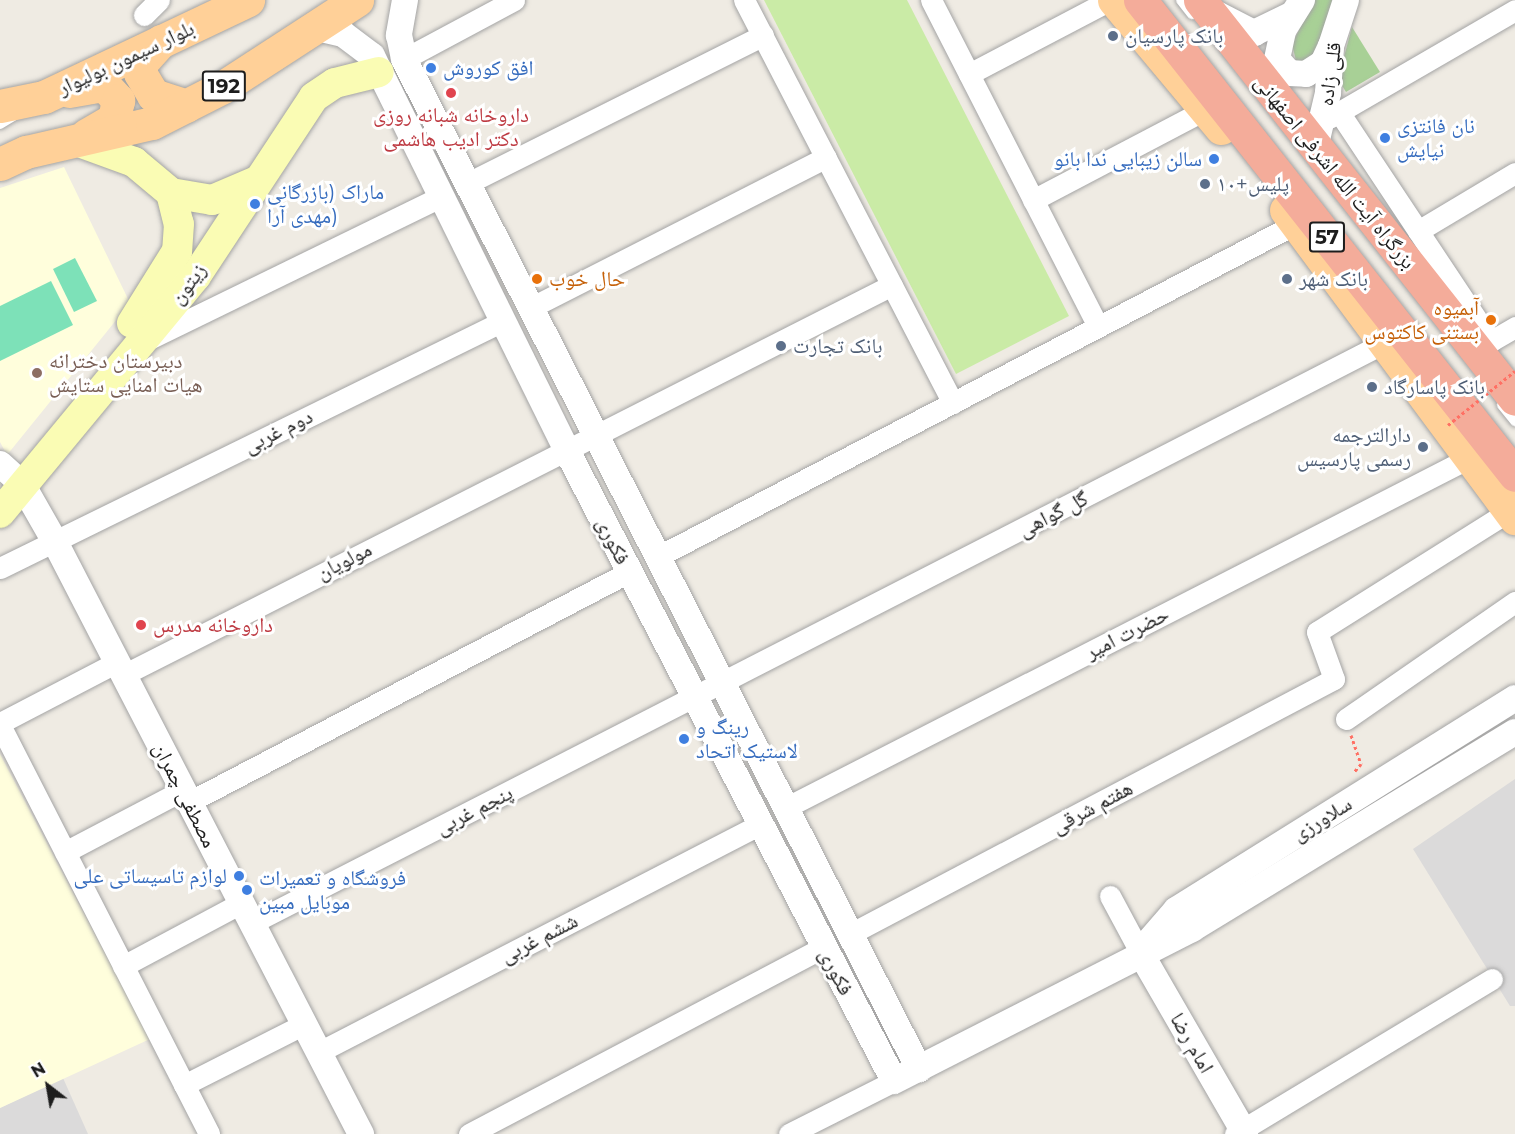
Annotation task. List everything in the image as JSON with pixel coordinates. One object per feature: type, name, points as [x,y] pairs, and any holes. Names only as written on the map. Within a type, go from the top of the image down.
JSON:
[{"type":"highway","name":"57","points":[[1140,0],[1515,475]]},
{"type":"highway","name":"بزرگراه آیت الله اشرفی اصفهانی","points":[[1201,9],[1326,127],[1515,399]]},
{"type":"main road","name":"بلوار سیمون بولیوار","points":[[0,106],[44,97],[155,19],[248,0]]},
{"type":"main road","name":"192","points":[[0,164],[76,141],[152,123],[186,106],[357,0]]},
{"type":"main road","points":[[1112,0],[1206,110],[1297,223],[1512,515]]},
{"type":"main road","points":[[155,19],[140,73],[153,95],[186,106]]},
{"type":"main road","name":"زیتون","points":[[7,475],[143,342],[196,276],[314,97],[335,83],[392,65]]},
{"type":"main road","points":[[44,97],[98,84],[116,93],[119,106],[114,119],[76,141]]},
{"type":"main road","points":[[76,141],[134,162],[171,193],[212,200],[257,181]]},
{"type":"main road","name":"زیتون","points":[[0,513],[7,475],[165,278],[177,251],[179,224],[171,193]]},
{"type":"street","name":"فکوری","points":[[405,0],[392,65],[442,196],[565,447],[894,1081]]},
{"type":"street","points":[[392,65],[514,0]]},
{"type":"street","points":[[744,0],[953,403]]},
{"type":"street","points":[[931,0],[1098,327]]},
{"type":"street","points":[[969,74],[1112,0]]},
{"type":"street","name":"قلی زاده","points":[[1326,127],[1331,46],[1346,0]]},
{"type":"street","points":[[1201,9],[1254,33],[1299,6]]},
{"type":"street","points":[[1299,6],[1278,44],[1283,69],[1298,74],[1314,71],[1331,46]]},
{"type":"street","points":[[1515,10],[1326,127],[1418,231],[1491,341],[1515,327]]},
{"type":"street","name":"فکوری","points":[[313,27],[363,45],[392,65],[468,183],[593,434],[919,1069]]},
{"type":"street","points":[[468,183],[763,34]]},
{"type":"street","points":[[1033,200],[1206,110]]},
{"type":"street","points":[[530,308],[826,157]]},
{"type":"street","points":[[1418,231],[1515,173]]},
{"type":"street","points":[[143,342],[442,196]]},
{"type":"street","points":[[657,557],[1297,223]]},
{"type":"street","name":"مولویان","points":[[0,724],[120,669],[892,285]]},
{"type":"street","name":"دوم غربی","points":[[0,568],[503,321]]},
{"type":"street","name":"گل گواهی","points":[[696,697],[1384,344]]},
{"type":"street","name":"حضرت امیر","points":[[786,808],[1469,458]]},
{"type":"street","name":"مصطفی چمران","points":[[7,475],[54,540],[361,1134]]},
{"type":"street","name":"هفتم شرقی","points":[[850,934],[1334,679],[1317,632],[1512,515]]},
{"type":"street","points":[[65,852],[186,796],[629,572]]},
{"type":"street","points":[[1346,719],[1515,602]]},
{"type":"street","name":"پنجم غربی","points":[[123,966],[247,913],[696,697]]},
{"type":"street","name":"سلاورزی","points":[[1140,952],[1176,910],[1515,698]]},
{"type":"street","points":[[0,724],[209,1134]]},
{"type":"street","name":"سلاورزی","points":[[894,1081],[1140,952],[1192,929],[1515,732]]},
{"type":"street","name":"ششم غربی","points":[[319,1052],[760,824]]},
{"type":"street","points":[[1110,896],[1140,952]]},
{"type":"street","points":[[469,1134],[823,947]]},
{"type":"street","name":"امام رضا","points":[[1140,952],[1241,1133]]},
{"type":"street","points":[[1241,1133],[1492,979]]},
{"type":"street","points":[[184,1085],[304,1024]]},
{"type":"street","points":[[789,1134],[894,1081]]},
{"type":"lane","points":[[1158,0],[1515,455]]},
{"type":"lane","points":[[1181,0],[1201,9]]},
{"type":"lane","points":[[0,124],[44,97]]},
{"type":"lane","points":[[0,152],[70,129],[76,141]]},
{"type":"lane","points":[[1471,366],[1515,421]]},
{"type":"path","points":[[1448,425],[1515,371]]},
{"type":"path","points":[[1343,805],[1344,785],[1361,764],[1346,719]]},
{"type":"shaded area","name":"دبیرستان دخترانه هیات امنایی ستایش","points":[[64,167],[130,303],[7,455],[0,442],[0,188]]},
{"type":"shaded area","points":[[0,754],[150,1039],[0,1108]]},
{"type":"shaded area","points":[[1515,779],[1515,1006],[1510,1006],[1413,849]]},
{"type":"shaded area","points":[[63,1078],[88,1134],[0,1134],[0,1108]]},
{"type":"green space","points":[[764,0],[907,0],[1069,316],[956,374]]},
{"type":"green space","points":[[1314,0],[1334,0],[1315,59],[1297,65],[1292,44]]},
{"type":"green space","points":[[1352,27],[1380,72],[1346,92],[1338,79]]},
{"type":"green space","points":[[75,258],[97,301],[74,312],[53,269]]},
{"type":"green space","points":[[51,281],[73,325],[0,361],[0,306]]},
{"type":"place","name":"بانک پارسیان","points":[[1113,36]]},
{"type":"place","name":"افق کوروش","points":[[431,68]]},
{"type":"place","name":"داروخانه شبانه روزی دکتر ادیب هاشمی","points":[[451,93]]},
{"type":"place","name":"نان فانتزی نیایش","points":[[1385,138]]},
{"type":"place","name":"سالن زیبایی ندا بانو","points":[[1214,159]]},
{"type":"place","name":"پلیس+۱۰","points":[[1205,184]]},
{"type":"place","name":"ماراک (بازرگانی مهدی آرا)","points":[[255,204]]},
{"type":"place","name":"حال خوب","points":[[537,279]]},
{"type":"place","name":"بانک شهر","points":[[1287,279]]},
{"type":"place","name":"آبمیوه بستنی کاکتوس","points":[[1491,320]]},
{"type":"place","name":"بانک تجارت","points":[[781,346]]},
{"type":"place","name":"دبیرستان دخترانه هیات امنایی ستایش","points":[[37,373]]},
{"type":"place","name":"بانک پاسارگاد","points":[[1372,387]]},
{"type":"place","name":"دارالترجمه رسمی پارسیس","points":[[1423,447]]},
{"type":"place","name":"داروخانه مدرس","points":[[141,625]]},
{"type":"place","name":"رینگ و لاستیک اتحاد","points":[[684,739]]},
{"type":"place","name":"لوازم تاسیساتی علی","points":[[239,876]]},
{"type":"place","name":"فروشگاه و تعمیرات موبایل مبین","points":[[247,890]]}]
